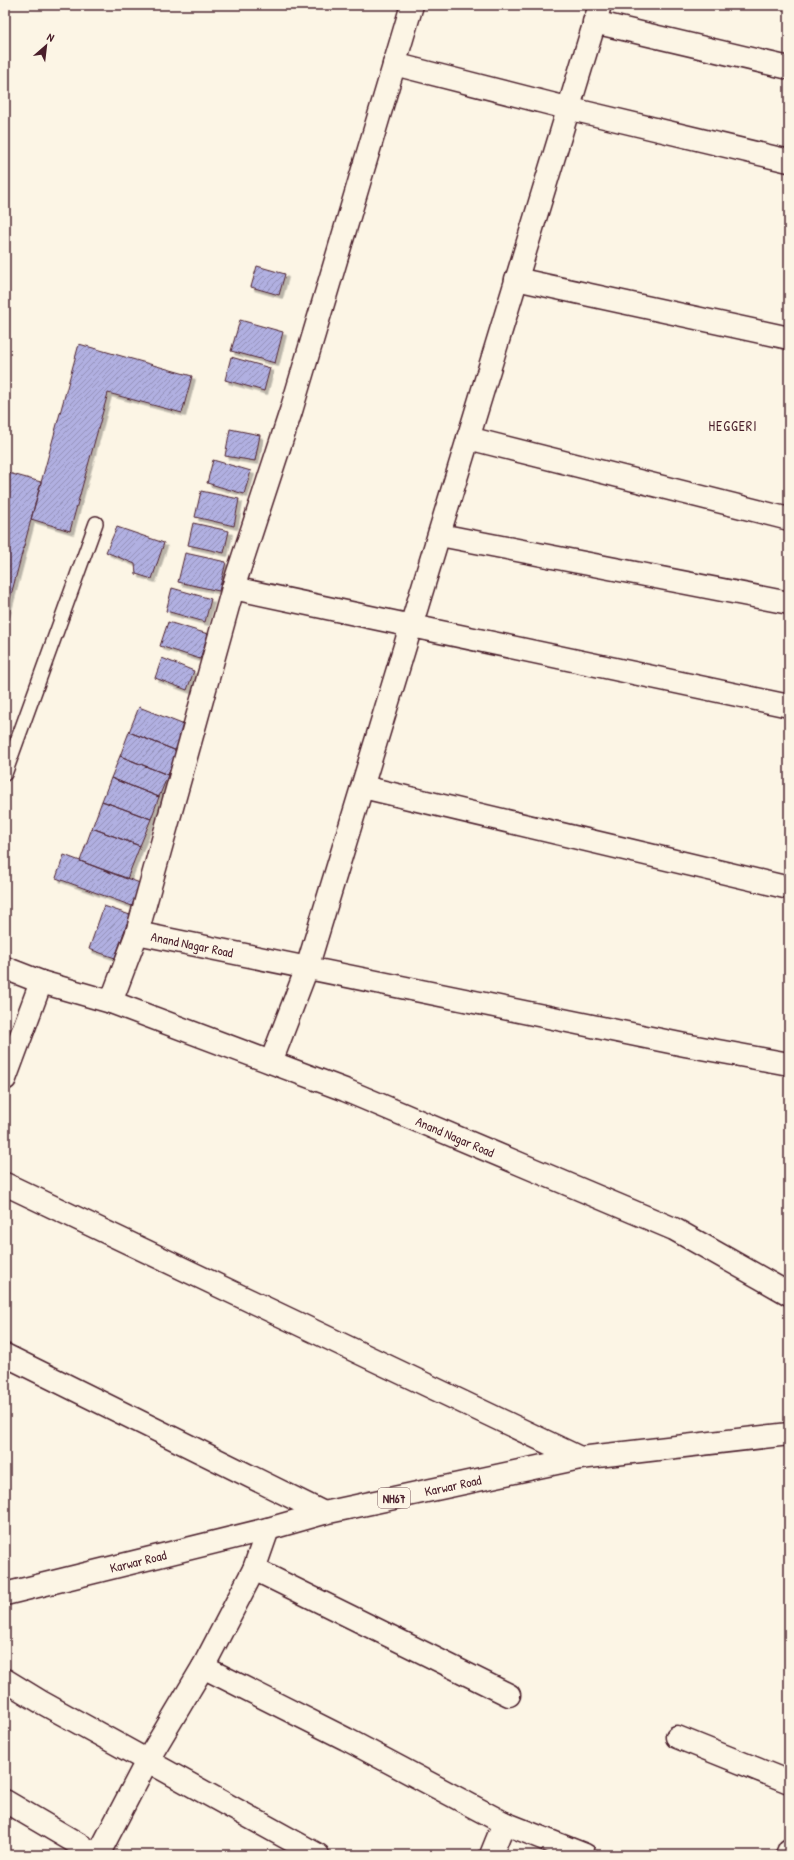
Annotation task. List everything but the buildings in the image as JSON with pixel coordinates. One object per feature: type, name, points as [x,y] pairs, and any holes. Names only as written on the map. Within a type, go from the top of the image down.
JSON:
[{"type":"main road","points":[[137,933],[233,588],[291,411],[412,5]]},
{"type":"main road","points":[[271,1062],[307,968],[440,535],[567,108],[597,14],[789,68]]},
{"type":"main road","points":[[394,64],[567,108],[789,160]]},
{"type":"main road","points":[[516,279],[789,338]]},
{"type":"main road","points":[[468,438],[789,519]]},
{"type":"main road","points":[[440,535],[789,603]]},
{"type":"main road","points":[[233,588],[789,706]]},
{"type":"main road","points":[[363,787],[789,888]]},
{"type":"main road","name":"Anand Nagar Road","points":[[111,1002],[137,933],[685,1045],[789,1064]]},
{"type":"main road","name":"Anand Nagar Road","points":[[5,968],[41,982],[111,1002],[345,1090],[674,1228],[789,1294]]},
{"type":"main road","points":[[5,1079],[41,982]]},
{"type":"main road","points":[[5,1184],[580,1458]]},
{"type":"main road","points":[[5,1355],[324,1513]]},
{"type":"main road","name":"Karwar Road","points":[[5,1594],[268,1529],[324,1513],[580,1458],[789,1434]]},
{"type":"main road","points":[[5,1801],[98,1855],[147,1761],[203,1667],[254,1569],[268,1529]]},
{"type":"main road","points":[[254,1569],[508,1695]]},
{"type":"main road","points":[[203,1667],[346,1739],[504,1823],[586,1855]]},
{"type":"main road","points":[[5,1680],[147,1761],[318,1855]]},
{"type":"main road","points":[[677,1737],[789,1782]]},
{"type":"main road","points":[[491,1855],[504,1823]]},
{"type":"main road","points":[[787,1855],[789,1850]]},
{"type":"lane","points":[[5,774],[96,523]]},
{"type":"district","name":"HEGGERI","points":[[733,425]]}]
